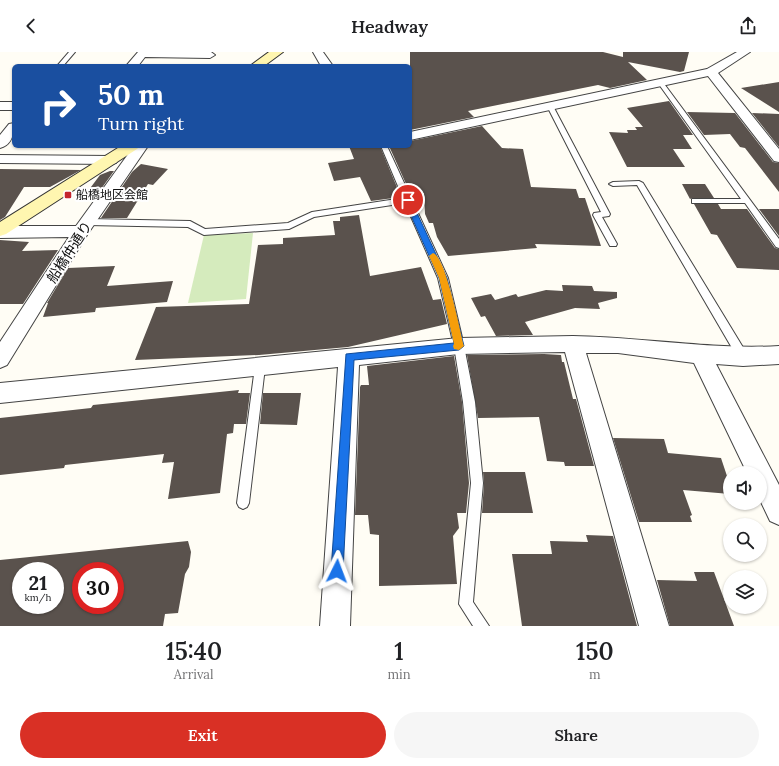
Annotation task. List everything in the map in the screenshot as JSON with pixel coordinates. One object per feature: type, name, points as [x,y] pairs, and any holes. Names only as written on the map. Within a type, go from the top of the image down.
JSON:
[{"type":"main road","points":[[259,64],[277,52]]},
{"type":"main road","points":[[0,231],[129,148]]},
{"type":"street","points":[[318,52],[326,64]]},
{"type":"street","points":[[412,136],[711,72],[745,52]]},
{"type":"street","points":[[134,64],[142,54],[211,53]]},
{"type":"street","points":[[200,64],[211,53]]},
{"type":"street","points":[[721,54],[732,60]]},
{"type":"street","points":[[711,72],[779,158]]},
{"type":"street","points":[[0,106],[12,106]]},
{"type":"street","points":[[0,144],[12,129]]},
{"type":"street","name":"船橋仲通り","points":[[0,359],[85,227],[140,148]]},
{"type":"street","points":[[0,159],[111,160]]},
{"type":"street","points":[[0,231],[85,227]]},
{"type":"street","points":[[0,393],[459,346],[573,344],[618,345],[743,357],[779,356]]},
{"type":"street","points":[[573,344],[654,626]]},
{"type":"street","points":[[701,354],[757,466]]},
{"type":"street","points":[[335,626],[349,357]]},
{"type":"street","points":[[767,487],[779,512]]},
{"type":"lane","points":[[62,64],[72,52]]},
{"type":"lane","points":[[660,82],[779,245]]},
{"type":"lane","points":[[550,106],[606,214],[597,215],[613,244]]},
{"type":"lane","points":[[385,148],[443,278],[459,346],[469,402],[477,483],[466,604],[482,626]]},
{"type":"lane","points":[[613,184],[639,183],[743,357]]},
{"type":"lane","points":[[85,227],[190,224],[204,232],[281,227],[289,226],[312,216],[408,200]]},
{"type":"lane","points":[[695,201],[746,200]]},
{"type":"lane","points":[[242,503],[260,367]]},
{"type":"green space","points":[[253,233],[246,299],[188,303],[204,235]]},
{"type":"building","points":[[410,52],[603,52],[623,57],[623,52],[689,52],[684,71],[680,72],[628,62],[647,80],[610,88],[598,85],[468,111],[474,117],[412,130],[412,64],[410,64]]},
{"type":"building","points":[[779,82],[779,112],[741,88]]},
{"type":"building","points":[[669,101],[693,135],[683,135],[692,149],[673,149],[685,167],[627,167],[609,132],[628,133],[627,130],[637,130],[635,127],[643,127],[627,108]]},
{"type":"building","points":[[687,112],[735,113],[773,162],[779,163],[779,192],[745,148],[740,147],[730,134],[704,135]]},
{"type":"building","points":[[752,113],[779,114],[779,147]]},
{"type":"building","points":[[482,126],[502,148],[523,149],[531,187],[576,189],[579,198],[585,198],[601,246],[535,244],[537,248],[448,256],[437,237],[433,223],[429,223],[425,214],[424,193],[411,195],[390,148],[412,148],[412,141]]},
{"type":"building","points":[[350,148],[381,148],[401,197],[371,201],[360,177],[334,181],[328,163],[354,159]]},
{"type":"building","points":[[141,164],[168,169],[153,185],[148,184],[127,218],[101,218],[132,172]]},
{"type":"building","points":[[0,169],[81,170],[50,187],[24,187],[5,217],[0,220]]},
{"type":"building","points":[[114,171],[96,196],[85,195],[100,175]]},
{"type":"building","points":[[682,184],[705,184],[714,198],[690,199]]},
{"type":"building","points":[[694,204],[718,204],[721,209],[747,209],[775,248],[779,249],[779,270],[737,268],[717,235],[711,234]]},
{"type":"building","points":[[759,209],[779,209],[779,236]]},
{"type":"building","points":[[359,215],[370,276],[421,267],[433,300],[441,299],[447,324],[348,347],[259,355],[135,360],[156,307],[249,304],[258,245],[283,244],[283,238],[335,235],[333,221],[340,221],[340,217]]},
{"type":"building","points":[[0,240],[29,242],[22,251],[58,250],[23,304],[0,304]]},
{"type":"building","points":[[115,266],[107,286],[173,281],[167,302],[96,308],[95,312],[43,317],[47,303],[68,268]]},
{"type":"building","points":[[562,285],[592,286],[594,291],[617,292],[617,298],[598,303],[600,309],[575,308],[525,322],[533,335],[496,336],[485,316],[481,317],[471,298],[491,294],[495,300],[516,294],[518,297],[546,290],[563,291]]},
{"type":"building","points":[[467,355],[561,355],[573,399],[576,399],[594,466],[565,466],[564,462],[547,461],[539,417],[478,418]]},
{"type":"building","points":[[454,356],[462,402],[469,483],[466,513],[457,513],[459,528],[453,536],[457,584],[379,586],[379,535],[370,534],[368,515],[355,515],[360,387],[361,385],[369,385],[367,366]]},
{"type":"building","points":[[239,390],[238,393],[250,393],[246,424],[234,424],[233,433],[227,434],[220,493],[168,499],[174,462],[162,463],[164,454],[65,465],[64,468],[0,475],[0,418],[91,408],[93,405]]},
{"type":"building","points":[[263,393],[301,393],[297,425],[260,424]]},
{"type":"building","points":[[613,438],[664,439],[668,453],[721,458],[724,466],[723,493],[683,490],[692,515],[690,516],[692,522],[639,522]]},
{"type":"building","points":[[483,472],[525,472],[533,513],[482,513],[484,483]]},
{"type":"building","points":[[586,535],[613,536],[637,626],[522,626],[512,554],[552,554],[550,541],[588,542]]},
{"type":"building","points":[[188,541],[191,552],[189,567],[185,574],[178,613],[165,614],[163,626],[0,626],[0,560]]},
{"type":"building","points":[[694,572],[714,572],[723,596],[723,614],[730,614],[734,626],[670,626],[657,580],[697,581]]},
{"type":"slow traffic","points":[[433,256],[443,278],[458,346]]},
{"type":"place","name":"船橋地区会館","points":[[68,195]]},
{"type":"route","points":[[337,571],[349,357],[459,346],[443,278],[408,200]]}]
